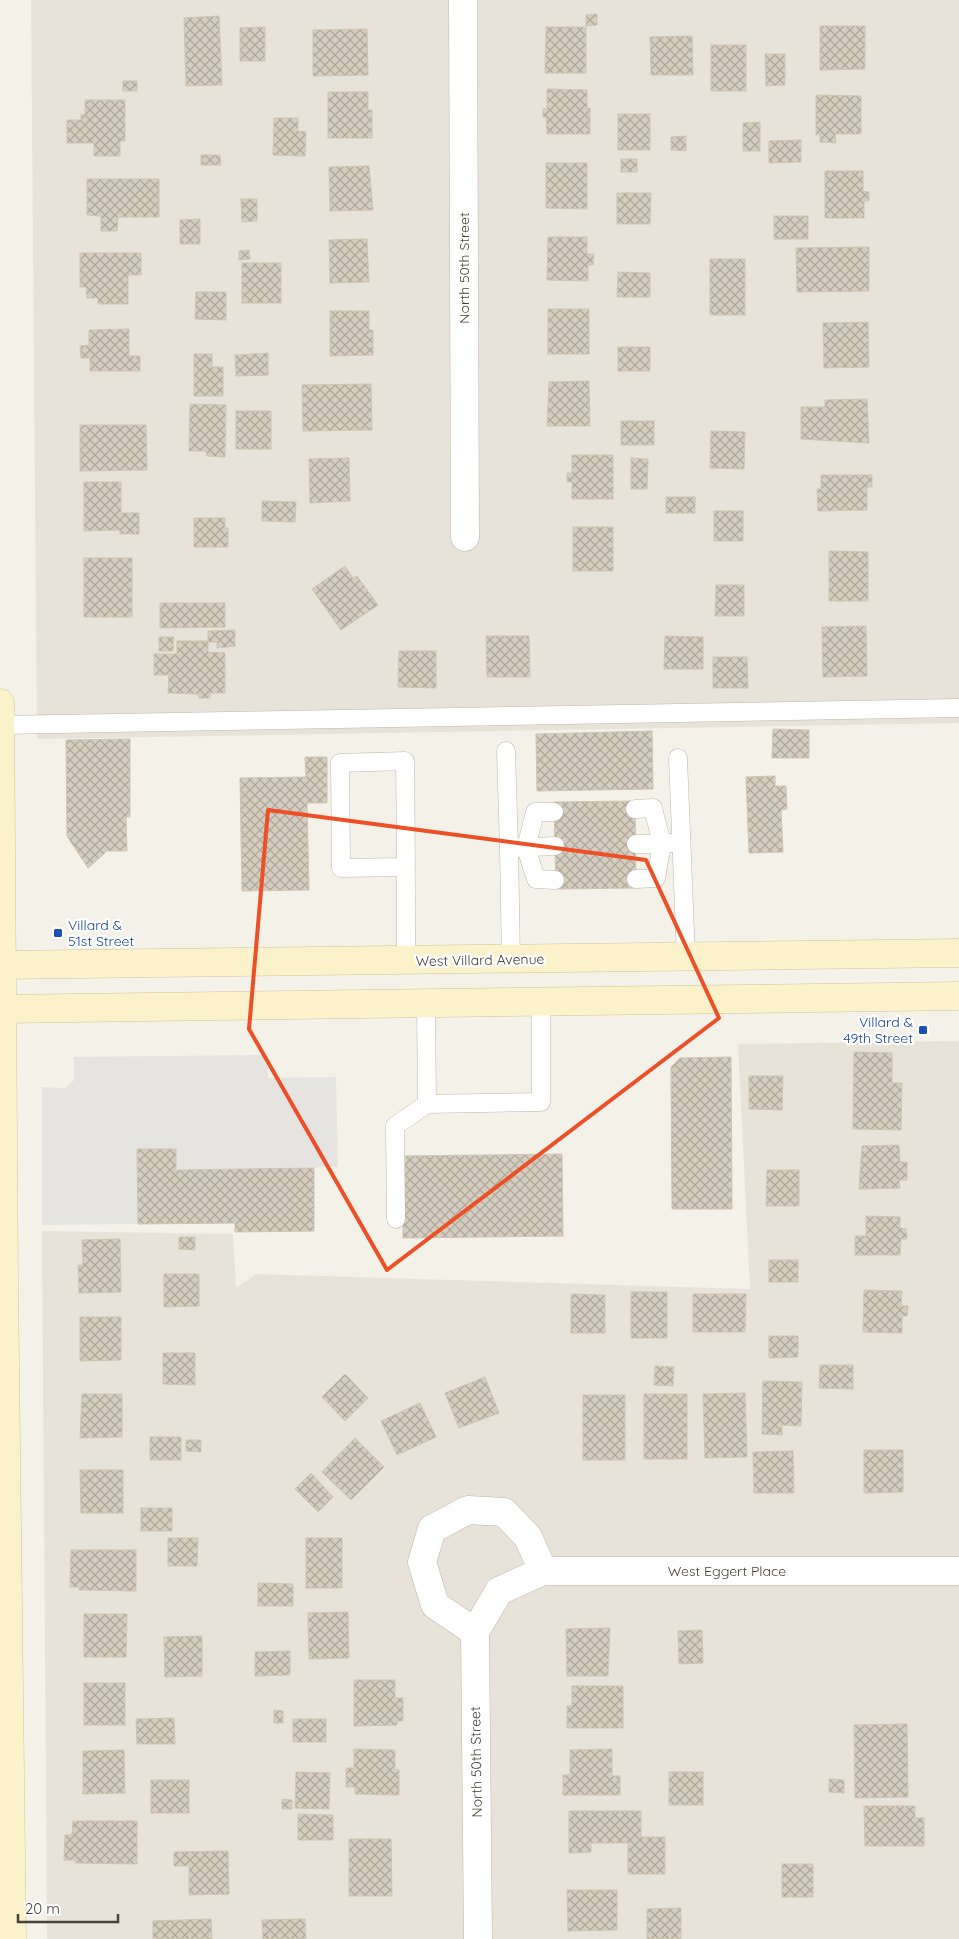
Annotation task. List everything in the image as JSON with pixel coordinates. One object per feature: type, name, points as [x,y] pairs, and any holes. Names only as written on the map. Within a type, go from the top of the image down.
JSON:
[{"type":"street","name":"North 50th Street","points":[[463,0],[465,537]]},
{"type":"street","points":[[0,703],[2,1284],[12,1939]]},
{"type":"street","name":"West Villard Avenue","points":[[1,966],[959,953]]},
{"type":"street","points":[[1,1009],[959,996]]},
{"type":"street","points":[[474,1632],[435,1605],[422,1562],[432,1529],[468,1510],[504,1512],[528,1537],[543,1571]]},
{"type":"street","name":"West Eggert Place","points":[[474,1632],[498,1591],[543,1571],[959,1571]]},
{"type":"street","name":"North 50th Street","points":[[474,1632],[478,1939]]},
{"type":"lane","points":[[0,725],[959,708]]},
{"type":"lane","points":[[506,751],[517,848],[511,960]]},
{"type":"lane","points":[[678,758],[686,957]]},
{"type":"lane","points":[[406,867],[341,868],[340,763],[405,761],[406,867],[406,961]]},
{"type":"lane","points":[[635,809],[653,808],[662,844],[656,878],[636,879]]},
{"type":"lane","points":[[517,848],[535,812],[554,812]]},
{"type":"lane","points":[[636,844],[681,843]]},
{"type":"lane","points":[[517,848],[555,846]]},
{"type":"lane","points":[[517,848],[536,879],[556,880]]},
{"type":"lane","points":[[396,1219],[396,1126],[427,1104],[541,1102],[541,1001]]},
{"type":"lane","points":[[426,1003],[427,1104]]},
{"type":"highlighted area","points":[[268,810],[646,860],[719,1018],[387,1270],[249,1029]]},
{"type":"shaded area","points":[[31,0],[959,0],[959,723],[37,739]]},
{"type":"shaded area","points":[[959,1041],[959,1939],[47,1939],[42,1231],[233,1234],[236,1288],[256,1274],[750,1289],[738,1044]]},
{"type":"shaded area","points":[[268,1055],[268,1078],[336,1077],[338,1167],[176,1170],[137,1150],[138,1224],[42,1225],[42,1087],[65,1088],[74,1080],[74,1057]]},
{"type":"building","points":[[597,14],[597,25],[586,26],[586,15]]},
{"type":"building","points":[[219,16],[222,85],[186,86],[184,18]]},
{"type":"building","points":[[820,26],[865,26],[865,69],[820,70]]},
{"type":"building","points":[[265,27],[265,61],[240,61],[240,28]]},
{"type":"building","points":[[546,27],[586,27],[586,73],[545,73]]},
{"type":"building","points":[[367,29],[368,75],[313,76],[313,30]]},
{"type":"building","points":[[692,36],[693,75],[651,75],[650,37]]},
{"type":"building","points":[[711,45],[746,45],[746,91],[711,91]]},
{"type":"building","points":[[765,54],[785,54],[785,85],[766,86]]},
{"type":"building","points":[[123,81],[137,81],[137,91],[123,91]]},
{"type":"building","points":[[547,89],[587,90],[587,108],[590,108],[590,134],[547,134],[546,117],[543,117],[543,109],[547,109]]},
{"type":"building","points":[[328,92],[368,92],[368,110],[372,110],[372,138],[328,138]]},
{"type":"building","points":[[816,95],[861,96],[861,134],[835,134],[836,143],[820,142],[820,134],[816,135]]},
{"type":"building","points":[[85,100],[125,100],[125,141],[120,141],[120,156],[94,156],[94,143],[67,143],[67,120],[81,120],[81,114],[85,115]]},
{"type":"building","points":[[618,114],[650,114],[650,150],[618,150]]},
{"type":"building","points":[[274,118],[298,118],[298,131],[306,132],[305,156],[273,155]]},
{"type":"building","points":[[760,122],[760,151],[743,151],[743,123]]},
{"type":"building","points":[[686,136],[686,151],[671,150],[671,137]]},
{"type":"building","points":[[801,140],[801,162],[769,163],[769,141]]},
{"type":"building","points":[[201,155],[220,155],[221,165],[201,165]]},
{"type":"building","points":[[621,159],[637,159],[637,172],[621,172]]},
{"type":"building","points":[[546,163],[587,163],[587,209],[546,208]]},
{"type":"building","points":[[369,166],[373,210],[330,211],[329,167]]},
{"type":"building","points":[[825,171],[863,171],[863,191],[869,192],[869,201],[864,201],[864,218],[825,218]]},
{"type":"building","points":[[87,179],[159,179],[159,217],[118,217],[117,231],[101,231],[101,216],[87,215]]},
{"type":"building","points":[[617,193],[651,193],[650,224],[617,224]]},
{"type":"building","points":[[241,199],[257,199],[257,221],[242,222]]},
{"type":"building","points":[[774,216],[808,216],[808,239],[774,239]]},
{"type":"building","points":[[200,219],[200,244],[180,244],[180,220]]},
{"type":"building","points":[[548,237],[587,237],[587,254],[594,254],[593,265],[588,265],[588,281],[547,280]]},
{"type":"building","points":[[367,239],[369,282],[330,283],[329,240]]},
{"type":"building","points":[[869,247],[869,291],[797,292],[796,248]]},
{"type":"building","points":[[249,250],[250,259],[239,260],[239,251]]},
{"type":"building","points":[[80,253],[141,253],[141,275],[128,275],[128,304],[98,304],[98,298],[87,298],[86,287],[80,287]]},
{"type":"building","points":[[710,259],[745,259],[745,315],[710,315]]},
{"type":"building","points":[[242,263],[281,263],[281,303],[242,303]]},
{"type":"building","points":[[618,272],[650,273],[650,297],[617,297]]},
{"type":"building","points":[[196,292],[226,292],[226,320],[195,319]]},
{"type":"building","points":[[548,309],[589,309],[589,354],[548,354]]},
{"type":"building","points":[[330,311],[369,311],[369,330],[373,330],[373,355],[330,356]]},
{"type":"building","points":[[868,322],[869,367],[824,368],[823,323]]},
{"type":"building","points":[[129,329],[129,356],[140,356],[140,371],[90,371],[90,358],[81,358],[80,346],[89,345],[89,330]]},
{"type":"building","points":[[618,347],[650,347],[650,371],[618,371]]},
{"type":"building","points":[[268,353],[268,375],[236,376],[235,355]]},
{"type":"building","points":[[194,354],[212,354],[212,367],[223,367],[223,396],[194,396]]},
{"type":"building","points":[[589,381],[590,426],[547,426],[549,382]]},
{"type":"building","points":[[371,384],[372,430],[303,431],[302,385]]},
{"type":"building","points":[[867,399],[869,443],[801,439],[801,407],[825,407],[825,400]]},
{"type":"building","points":[[190,404],[226,405],[225,457],[207,456],[206,451],[189,451]]},
{"type":"building","points":[[236,411],[271,411],[271,449],[236,449]]},
{"type":"building","points":[[621,421],[654,421],[654,445],[621,445]]},
{"type":"building","points":[[80,425],[146,425],[147,470],[80,471]]},
{"type":"building","points":[[711,431],[745,432],[744,469],[710,468]]},
{"type":"building","points":[[572,455],[613,455],[613,499],[572,499],[572,482],[567,482],[567,473],[572,473]]},
{"type":"building","points":[[349,458],[350,501],[310,503],[309,459]]},
{"type":"building","points":[[631,458],[648,459],[647,489],[631,489]]},
{"type":"building","points":[[821,475],[872,475],[872,487],[867,487],[867,510],[818,511],[817,489],[821,489]]},
{"type":"building","points":[[84,482],[121,482],[121,513],[139,513],[139,534],[120,534],[120,530],[84,531]]},
{"type":"building","points":[[666,497],[695,497],[695,513],[666,513]]},
{"type":"building","points":[[262,501],[296,502],[295,522],[262,521]]},
{"type":"building","points":[[714,511],[743,511],[743,541],[714,541]]},
{"type":"building","points":[[194,518],[225,518],[225,528],[228,528],[228,547],[194,547]]},
{"type":"building","points":[[573,527],[613,527],[613,571],[573,571]]},
{"type":"building","points":[[829,551],[868,552],[868,601],[829,601]]},
{"type":"building","points":[[84,558],[132,558],[132,617],[84,617]]},
{"type":"building","points":[[345,566],[353,578],[357,576],[378,605],[341,630],[312,589]]},
{"type":"building","points":[[716,585],[744,585],[744,616],[715,616]]},
{"type":"building","points":[[160,603],[225,603],[225,627],[160,628]]},
{"type":"building","points":[[866,626],[867,676],[823,677],[822,627]]},
{"type":"building","points":[[235,630],[235,646],[217,648],[217,642],[208,642],[208,631]]},
{"type":"building","points":[[486,636],[529,636],[530,677],[487,677]]},
{"type":"building","points":[[665,636],[703,637],[703,669],[664,669]]},
{"type":"building","points":[[159,637],[174,637],[173,651],[159,651]]},
{"type":"building","points":[[177,641],[208,641],[208,652],[225,653],[225,693],[210,693],[210,698],[199,698],[198,694],[168,693],[169,675],[154,675],[154,654],[177,654]]},
{"type":"building","points":[[399,651],[436,651],[436,688],[398,687]]},
{"type":"building","points":[[713,657],[747,657],[748,688],[713,688]]},
{"type":"building","points":[[773,729],[809,730],[809,758],[772,758]]},
{"type":"building","points":[[652,731],[653,789],[537,791],[536,734]]},
{"type":"building","points":[[130,739],[130,817],[126,817],[127,851],[107,851],[88,868],[67,836],[66,740]]},
{"type":"building","points":[[305,757],[327,757],[327,803],[307,803],[309,890],[242,891],[240,778],[306,777]]},
{"type":"building","points":[[775,776],[775,786],[786,786],[787,809],[781,810],[783,852],[749,853],[746,777]]},
{"type":"building","points":[[635,801],[636,888],[556,889],[554,802]]},
{"type":"building","points":[[854,1052],[892,1053],[892,1083],[902,1083],[901,1130],[853,1129]]},
{"type":"building","points":[[731,1057],[732,1209],[672,1209],[671,1067],[680,1058]]},
{"type":"building","points":[[749,1076],[783,1076],[782,1110],[749,1109]]},
{"type":"building","points":[[899,1145],[900,1162],[907,1162],[907,1180],[899,1180],[900,1188],[859,1189],[862,1146]]},
{"type":"building","points":[[137,1149],[176,1149],[176,1170],[314,1168],[314,1231],[235,1232],[235,1223],[138,1224]]},
{"type":"building","points":[[562,1154],[563,1236],[403,1238],[403,1156]]},
{"type":"building","points":[[767,1170],[799,1170],[799,1206],[766,1206]]},
{"type":"building","points":[[866,1216],[900,1217],[900,1228],[906,1229],[907,1239],[901,1239],[900,1255],[855,1255],[855,1236],[866,1236]]},
{"type":"building","points":[[179,1237],[195,1237],[195,1250],[179,1249]]},
{"type":"building","points":[[120,1239],[121,1292],[79,1293],[78,1265],[83,1265],[82,1240]]},
{"type":"building","points":[[769,1260],[798,1260],[798,1282],[769,1282]]},
{"type":"building","points":[[164,1274],[199,1274],[199,1306],[164,1307]]},
{"type":"building","points":[[864,1290],[902,1291],[901,1306],[908,1306],[907,1316],[902,1316],[902,1333],[863,1332]]},
{"type":"building","points":[[631,1292],[667,1292],[667,1338],[631,1338]]},
{"type":"building","points":[[571,1294],[605,1295],[605,1333],[571,1333]]},
{"type":"building","points":[[693,1294],[746,1294],[745,1332],[693,1332]]},
{"type":"building","points":[[80,1317],[121,1317],[121,1360],[80,1361]]},
{"type":"building","points":[[769,1336],[798,1336],[798,1357],[769,1358]]},
{"type":"building","points":[[163,1353],[195,1353],[195,1385],[163,1384]]},
{"type":"building","points":[[820,1365],[853,1365],[853,1389],[819,1388]]},
{"type":"building","points":[[655,1366],[674,1367],[673,1386],[654,1385]]},
{"type":"building","points":[[345,1374],[368,1398],[345,1421],[322,1397]]},
{"type":"building","points":[[485,1377],[499,1413],[459,1428],[445,1393]]},
{"type":"building","points":[[763,1381],[802,1382],[801,1426],[782,1425],[782,1435],[762,1434]]},
{"type":"building","points":[[745,1393],[747,1457],[705,1458],[703,1394]]},
{"type":"building","points":[[82,1394],[122,1394],[122,1437],[80,1438]]},
{"type":"building","points":[[644,1394],[687,1394],[687,1459],[644,1459]]},
{"type":"building","points":[[583,1395],[625,1395],[625,1460],[583,1460]]},
{"type":"building","points":[[420,1403],[436,1437],[397,1455],[381,1421]]},
{"type":"building","points":[[150,1437],[181,1437],[181,1460],[150,1460]]},
{"type":"building","points":[[355,1438],[384,1467],[351,1500],[322,1472]]},
{"type":"building","points":[[186,1440],[201,1440],[201,1452],[186,1451]]},
{"type":"building","points":[[864,1450],[903,1450],[903,1492],[864,1493]]},
{"type":"building","points":[[793,1451],[794,1493],[754,1493],[753,1452]]},
{"type":"building","points":[[80,1470],[123,1470],[123,1513],[81,1513]]},
{"type":"building","points":[[311,1473],[333,1497],[318,1512],[295,1489]]},
{"type":"building","points":[[141,1508],[172,1508],[172,1531],[141,1531]]},
{"type":"building","points":[[168,1538],[198,1538],[197,1566],[168,1566]]},
{"type":"building","points":[[306,1538],[342,1538],[342,1588],[306,1588]]},
{"type":"building","points":[[71,1550],[136,1550],[136,1591],[79,1590],[79,1587],[70,1587]]},
{"type":"building","points":[[258,1583],[293,1584],[293,1606],[258,1606]]},
{"type":"building","points":[[348,1612],[349,1658],[309,1659],[308,1613]]},
{"type":"building","points":[[84,1614],[127,1614],[126,1657],[84,1657]]},
{"type":"building","points":[[610,1628],[608,1676],[567,1676],[566,1629]]},
{"type":"building","points":[[702,1630],[703,1663],[679,1664],[678,1631]]},
{"type":"building","points":[[202,1636],[202,1676],[165,1677],[164,1637]]},
{"type":"building","points":[[290,1651],[290,1675],[255,1676],[255,1652]]},
{"type":"building","points":[[354,1680],[395,1680],[395,1698],[403,1698],[403,1721],[397,1721],[397,1725],[354,1726]]},
{"type":"building","points":[[84,1683],[125,1683],[125,1725],[84,1725]]},
{"type":"building","points":[[572,1686],[623,1686],[623,1728],[567,1728],[567,1706],[572,1706]]},
{"type":"building","points":[[274,1710],[283,1711],[283,1723],[274,1723]]},
{"type":"building","points":[[174,1718],[175,1744],[137,1744],[136,1719]]},
{"type":"building","points":[[293,1719],[326,1719],[326,1742],[293,1742]]},
{"type":"building","points":[[907,1724],[908,1797],[855,1798],[854,1725]]},
{"type":"building","points":[[354,1749],[395,1750],[395,1769],[399,1770],[399,1795],[355,1794],[355,1787],[346,1787],[346,1768],[354,1768]]},
{"type":"building","points":[[612,1749],[612,1776],[620,1776],[620,1795],[563,1795],[563,1775],[570,1775],[570,1750]]},
{"type":"building","points":[[124,1750],[125,1793],[83,1794],[83,1751]]},
{"type":"building","points":[[296,1772],[330,1773],[329,1809],[295,1808]]},
{"type":"building","points":[[669,1772],[703,1772],[703,1805],[669,1805]]},
{"type":"building","points":[[829,1779],[844,1780],[844,1793],[829,1792]]},
{"type":"building","points":[[151,1780],[189,1780],[189,1813],[151,1813]]},
{"type":"building","points":[[282,1799],[292,1800],[292,1809],[282,1809]]},
{"type":"building","points":[[864,1806],[915,1806],[915,1818],[924,1818],[924,1846],[865,1846]]},
{"type":"building","points":[[569,1811],[641,1811],[641,1837],[665,1837],[665,1874],[628,1874],[628,1843],[591,1843],[591,1852],[569,1853]]},
{"type":"building","points":[[298,1814],[333,1815],[333,1840],[298,1840]]},
{"type":"building","points":[[73,1821],[137,1821],[137,1864],[75,1863],[75,1860],[64,1860],[65,1835],[72,1835]]},
{"type":"building","points":[[349,1839],[391,1839],[392,1896],[349,1896]]},
{"type":"building","points":[[228,1851],[229,1894],[189,1895],[189,1866],[174,1866],[174,1852]]},
{"type":"building","points":[[782,1864],[813,1864],[813,1897],[782,1897]]},
{"type":"building","points":[[567,1890],[617,1890],[617,1930],[568,1931]]},
{"type":"building","points":[[681,1908],[681,1939],[647,1939],[647,1909]]},
{"type":"building","points":[[211,1919],[212,1939],[153,1939],[153,1921]]},
{"type":"building","points":[[305,1919],[306,1939],[263,1939],[262,1920]]},
{"type":"place","name":"Villard & 51st Street","points":[[58,933]]},
{"type":"place","name":"Villard & 49th Street","points":[[923,1030]]}]
